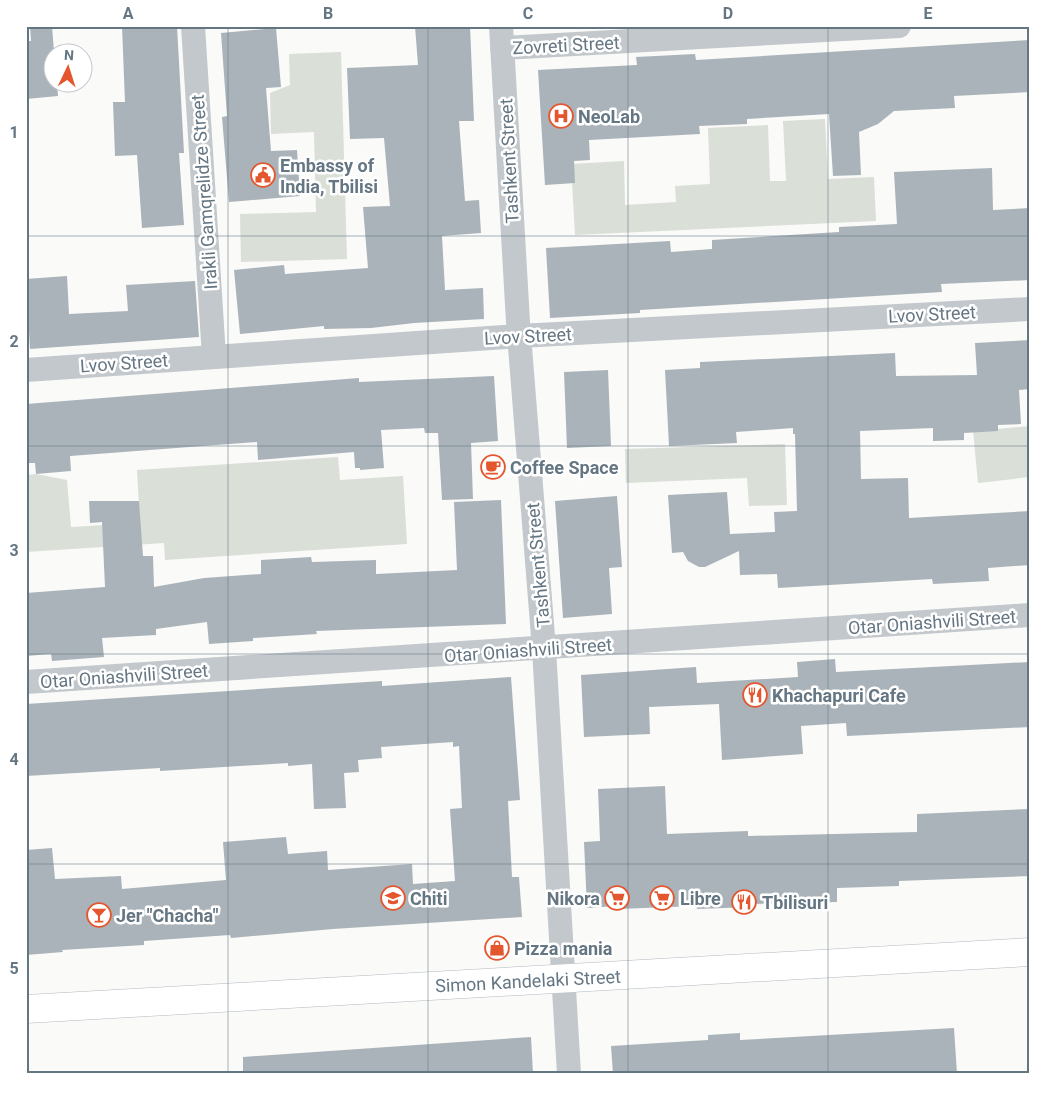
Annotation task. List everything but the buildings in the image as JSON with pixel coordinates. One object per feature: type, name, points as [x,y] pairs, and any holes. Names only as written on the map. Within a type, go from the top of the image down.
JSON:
[{"type":"main road","name":"Simon Kandelaki Street","points":[[26,1009],[1030,952]]},
{"type":"street","name":"Irakli Gamqrelidze Street","points":[[193,26],[214,357]]},
{"type":"street","name":"Zovreti Street","points":[[501,37],[899,26]]},
{"type":"street","name":"Tashkent Street","points":[[501,37],[520,336],[544,649],[569,1074]]},
{"type":"street","name":"Lvov Street","points":[[26,370],[520,336],[1030,309]]},
{"type":"street","name":"Otar Oniashvili Street","points":[[26,682],[544,649],[1030,615]]},
{"type":"shaded area","points":[[341,52],[347,259],[241,262],[240,214],[316,212],[314,132],[271,134],[270,93],[290,85],[289,54]]},
{"type":"shaded area","points":[[825,119],[828,179],[874,177],[876,221],[575,235],[571,164],[624,161],[625,205],[676,202],[675,186],[710,184],[708,128],[768,125],[770,181],[786,181],[783,121]]},
{"type":"shaded area","points":[[1030,426],[1030,477],[978,483],[973,431]]},
{"type":"shaded area","points":[[785,444],[787,505],[749,506],[747,478],[626,483],[625,449]]},
{"type":"shaded area","points":[[338,457],[340,480],[403,476],[407,544],[165,560],[164,543],[26,552],[26,475],[36,474],[67,480],[71,527],[140,523],[137,470]]},
{"type":"place","name":"NeoLab","points":[[561,116]]},
{"type":"place","name":"Embassy of India, Tbilisi","points":[[263,175]]},
{"type":"place","name":"Coffee Space","points":[[493,467]]},
{"type":"place","name":"Khachapuri Cafe","points":[[755,695]]},
{"type":"place","name":"Chiti","points":[[393,898]]},
{"type":"place","name":"Nikora","points":[[617,898]]},
{"type":"place","name":"Libre","points":[[662,898]]},
{"type":"place","name":"Tbilisuri","points":[[744,902]]},
{"type":"place","name":"Jer \"Chacha\"","points":[[99,915]]},
{"type":"place","name":"Pizza mania","points":[[497,948]]}]
